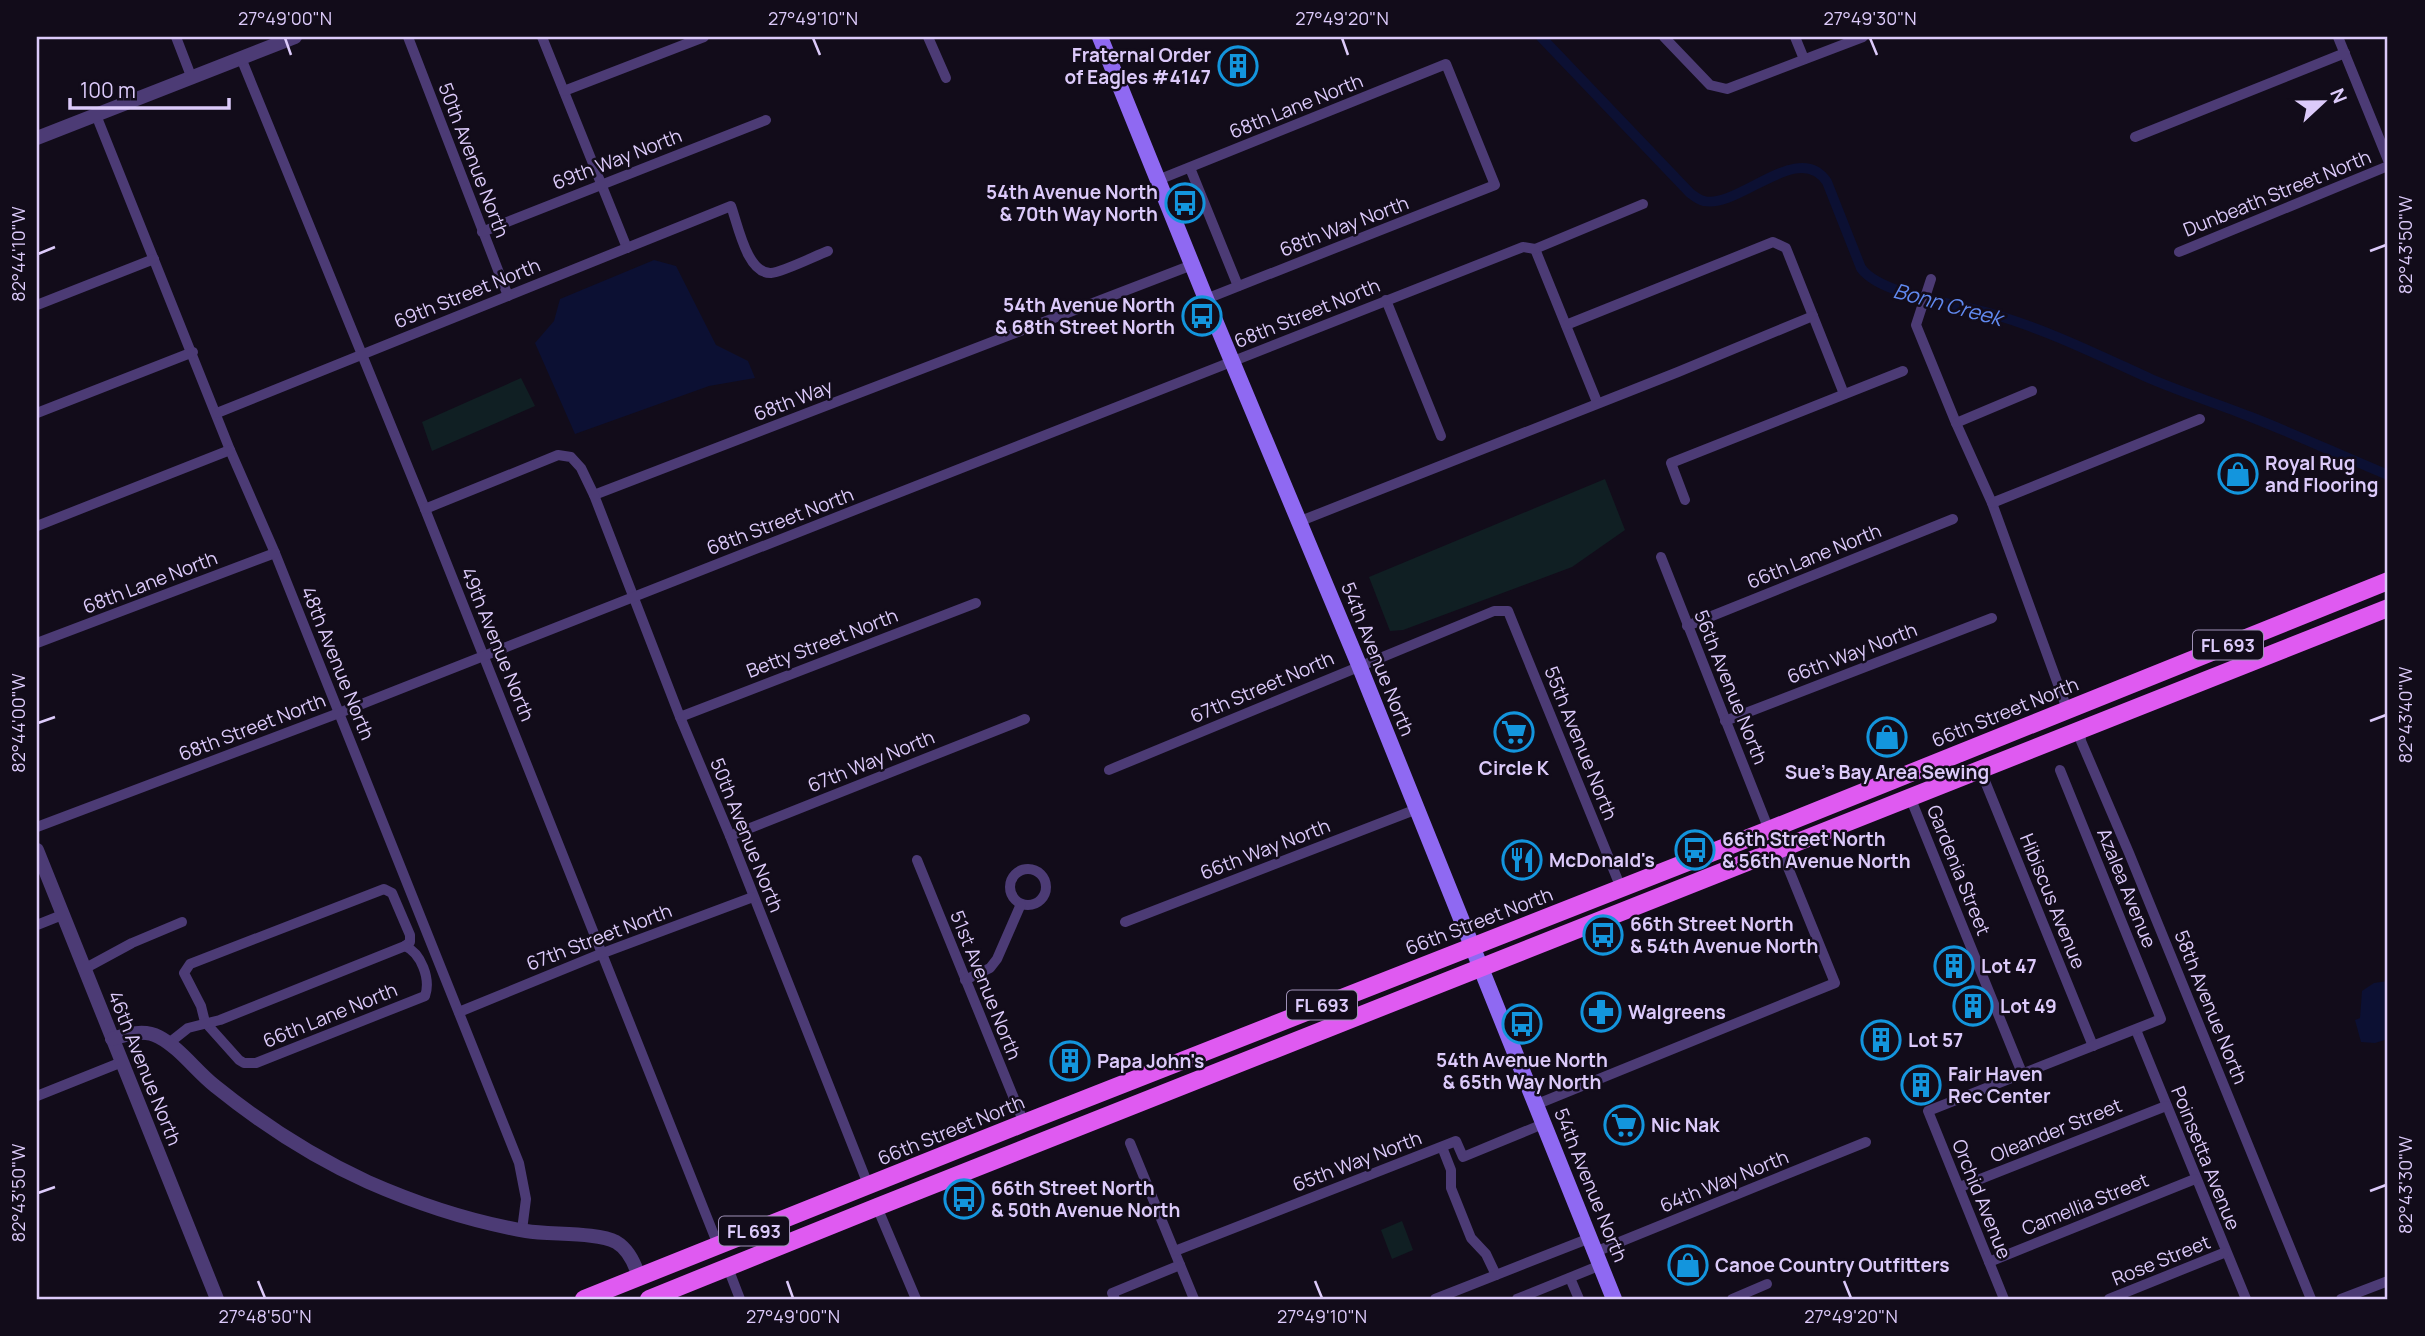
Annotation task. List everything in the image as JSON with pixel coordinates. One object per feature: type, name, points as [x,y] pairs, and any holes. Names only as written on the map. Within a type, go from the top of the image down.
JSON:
[{"type":"main road","name":"54th Avenue North","points":[[1100,37],[1359,665],[1614,1299]]},
{"type":"main road","name":"66th Street North","points":[[584,1299],[2388,582]]},
{"type":"main road","name":"FL 693","points":[[649,1299],[2388,608]]},
{"type":"main road","points":[[2080,729],[2098,709],[2197,669],[2207,654]]},
{"type":"main road","points":[[1974,771],[1978,760],[2055,725],[2067,709]]},
{"type":"main road","points":[[1780,848],[1794,831],[1870,794],[1881,785]]},
{"type":"main road","points":[[1672,891],[1689,873],[1762,840],[1769,830]]},
{"type":"main road","points":[[1257,1057],[1256,1046],[1292,1030],[1301,1014]]},
{"type":"main road","points":[[1179,1088],[1188,1073],[1226,1056],[1229,1042]]},
{"type":"main road","points":[[1049,1139],[1063,1123],[1157,1084],[1163,1078],[1162,1068]]},
{"type":"main road","points":[[877,1207],[878,1199],[889,1190],[956,1163],[980,1141]]},
{"type":"main road","points":[[791,1242],[806,1224],[855,1203],[868,1194],[869,1186]]},
{"type":"main road","points":[[613,1299],[654,1281],[665,1267]]},
{"type":"street","points":[[176,37],[191,76]]},
{"type":"street","points":[[37,138],[295,37]]},
{"type":"street","name":"50th Avenue North","points":[[408,37],[508,296]]},
{"type":"street","points":[[542,37],[627,248]]},
{"type":"street","points":[[565,91],[704,37]]},
{"type":"street","points":[[928,37],[946,78]]},
{"type":"street","points":[[1664,37],[1710,85],[1727,89],[1863,37]]},
{"type":"street","points":[[1795,37],[1804,59]]},
{"type":"street","points":[[2338,37],[2388,160]]},
{"type":"street","points":[[2135,137],[2345,53]]},
{"type":"street","name":"49th Avenue North","points":[[241,58],[425,509],[718,1245]]},
{"type":"street","name":"68th Lane North","points":[[1158,180],[1446,64],[1495,185]]},
{"type":"street","name":"48th Avenue North","points":[[96,115],[230,450],[275,553],[522,1172],[526,1199],[522,1230]]},
{"type":"street","name":"69th Way North","points":[[482,232],[766,120]]},
{"type":"street","name":"Dunbeath Street North","points":[[2179,252],[2388,166]]},
{"type":"street","points":[[1189,168],[1238,286]]},
{"type":"street","name":"68th Way North","points":[[1206,299],[1495,185]]},
{"type":"street","name":"68th Street North","points":[[37,827],[339,713],[1386,300],[1523,247],[1535,249],[1643,204]]},
{"type":"street","name":"69th Street North","points":[[217,414],[731,206],[751,262],[759,271],[772,273],[828,251]]},
{"type":"street","points":[[1566,324],[1773,242],[1786,248],[1844,394]]},
{"type":"street","points":[[1535,249],[1597,402]]},
{"type":"street","points":[[37,305],[154,259]]},
{"type":"street","name":"68th Way","points":[[594,495],[1192,265]]},
{"type":"street","points":[[1929,283],[1916,325],[1992,503],[2067,709]]},
{"type":"street","points":[[1386,300],[1441,436]]},
{"type":"street","points":[[1298,522],[1813,316]]},
{"type":"street","points":[[37,412],[193,352]]},
{"type":"street","points":[[1685,500],[1671,463],[1903,371]]},
{"type":"street","points":[[1956,423],[2032,391]]},
{"type":"street","points":[[1992,503],[2200,419]]},
{"type":"street","points":[[37,526],[230,450]]},
{"type":"street","points":[[425,509],[558,455],[571,457],[581,468],[594,495]]},
{"type":"street","name":"50th Avenue North","points":[[594,495],[680,717],[869,1186]]},
{"type":"street","name":"66th Lane North","points":[[1687,626],[1953,519]]},
{"type":"street","name":"68th Lane North","points":[[37,643],[275,553]]},
{"type":"street","name":"56th Avenue North","points":[[1661,557],[1769,830]]},
{"type":"street","name":"Betty Street North","points":[[680,717],[976,603]]},
{"type":"street","name":"67th Street North","points":[[1109,769],[1494,611],[1508,611]]},
{"type":"street","name":"55th Avenue North","points":[[1508,611],[1621,888]]},
{"type":"street","name":"66th Way North","points":[[1725,721],[1992,618]]},
{"type":"street","name":"67th Way North","points":[[730,836],[1025,719]]},
{"type":"street","name":"58th Avenue North","points":[[2080,729],[2081,741],[2311,1299]]},
{"type":"street","name":"Azalea Avenue","points":[[2060,770],[2161,1019],[2136,1030]]},
{"type":"street","name":"Hibiscus Avenue","points":[[1974,771],[2093,1046]]},
{"type":"street","name":"Gardenia Street","points":[[1910,797],[2022,1073]]},
{"type":"street","name":"66th Way North","points":[[1125,922],[1417,810]]},
{"type":"street","points":[[1535,1105],[1835,983],[1780,848]]},
{"type":"street","name":"46th Avenue North","points":[[37,850],[217,1299]]},
{"type":"street","name":"51st Avenue North","points":[[917,860],[1024,1123]]},
{"type":"street","points":[[169,1043],[188,1028],[220,1020],[405,946],[410,942],[410,935],[392,893],[384,889],[190,964],[184,973],[201,1006],[205,1023]]},
{"type":"street","name":"67th Street North","points":[[459,1012],[603,953],[753,897]]},
{"type":"street","points":[[965,980],[990,968],[997,959],[1021,904]]},
{"type":"street","points":[[37,925],[62,915]]},
{"type":"street","points":[[84,969],[132,943],[182,922]]},
{"type":"street","name":"66th Lane North","points":[[205,1023],[239,1060],[243,1063],[256,1063],[425,996],[428,982],[418,958],[412,949],[405,946]]},
{"type":"street","points":[[2022,1073],[2136,1030]]},
{"type":"street","name":"Poinsetta Avenue","points":[[2136,1030],[2246,1299]]},
{"type":"street","points":[[113,1039],[145,1032],[158,1036],[264,1124],[322,1159],[370,1183],[425,1204],[522,1230],[600,1237],[616,1242],[627,1252],[639,1277]]},
{"type":"street","points":[[37,1096],[122,1062]]},
{"type":"street","name":"Orchid Avenue","points":[[2004,1299],[1928,1111],[2022,1073]]},
{"type":"street","name":"Oleander Street","points":[[1959,1187],[2166,1105]]},
{"type":"street","name":"65th Way North","points":[[1175,1251],[1456,1141],[1463,1157],[1543,1124]]},
{"type":"street","name":"64th Way North","points":[[1595,1252],[1866,1142]]},
{"type":"street","points":[[1130,1143],[1194,1299]]},
{"type":"street","points":[[1442,1147],[1451,1170],[1451,1188],[1471,1238],[1486,1254],[1496,1275]]},
{"type":"street","name":"Camellia Street","points":[[1989,1262],[2195,1179]]},
{"type":"street","points":[[877,1207],[916,1299]]},
{"type":"street","points":[[1435,1299],[1496,1275],[1595,1252]]},
{"type":"street","points":[[1517,1299],[1570,1278],[1595,1252]]},
{"type":"street","name":"Rose Street","points":[[2109,1299],[2226,1252]]},
{"type":"street","points":[[1114,1296],[1180,1265]]},
{"type":"street","points":[[728,1268],[740,1299]]},
{"type":"street","points":[[1570,1278],[1579,1299]]},
{"type":"street","points":[[2342,1299],[2388,1281]]},
{"type":"street","points":[[1732,1299],[1767,1284]]},
{"type":"shaded area","points":[[654,260],[676,266],[716,345],[748,361],[755,378],[709,386],[575,434],[535,343],[554,321],[560,299]]},
{"type":"shaded area","points":[[521,378],[535,406],[432,451],[422,422]]},
{"type":"shaded area","points":[[1605,479],[1625,530],[1572,567],[1403,630],[1390,631],[1369,577]]},
{"type":"shaded area","points":[[2388,981],[2388,1039],[2375,1043],[2361,1042],[2355,1020],[2360,1018],[2362,991],[2374,983]]},
{"type":"shaded area","points":[[1402,1221],[1413,1250],[1392,1259],[1381,1230]]},
{"type":"waterway","name":"Bonn Creek","points":[[1541,37],[1698,199],[1718,201],[1785,171],[1801,168],[1815,171],[1827,182],[1861,268],[1884,285],[2031,327],[2388,475]]},
{"type":"place","name":"Fraternal Order of Eagles #4147","points":[[1238,66]]},
{"type":"place","name":"54th Avenue North & 70th Way North","points":[[1185,203]]},
{"type":"place","name":"54th Avenue North & 68th Street North","points":[[1202,316]]},
{"type":"place","name":"Royal Rug and Flooring","points":[[2238,474]]},
{"type":"place","name":"Circle K","points":[[1514,732]]},
{"type":"place","name":"Sue's Bay Area Sewing","points":[[1887,737]]},
{"type":"place","name":"66th Street North & 56th Avenue North","points":[[1695,850]]},
{"type":"place","name":"McDonald's","points":[[1522,860]]},
{"type":"place","name":"66th Street North & 54th Avenue North","points":[[1603,935]]},
{"type":"place","name":"Lot 47","points":[[1954,966]]},
{"type":"place","name":"Lot 49","points":[[1973,1006]]},
{"type":"place","name":"Walgreens","points":[[1601,1012]]},
{"type":"place","name":"54th Avenue North & 65th Way North","points":[[1522,1024]]},
{"type":"place","name":"Lot 57","points":[[1881,1040]]},
{"type":"place","name":"Papa John's","points":[[1070,1061]]},
{"type":"place","name":"Fair Haven Rec Center","points":[[1921,1085]]},
{"type":"place","name":"Nic Nak","points":[[1624,1125]]},
{"type":"place","name":"66th Street North & 50th Avenue North","points":[[964,1199]]},
{"type":"place","name":"Canoe Country Outfitters","points":[[1688,1265]]}]
